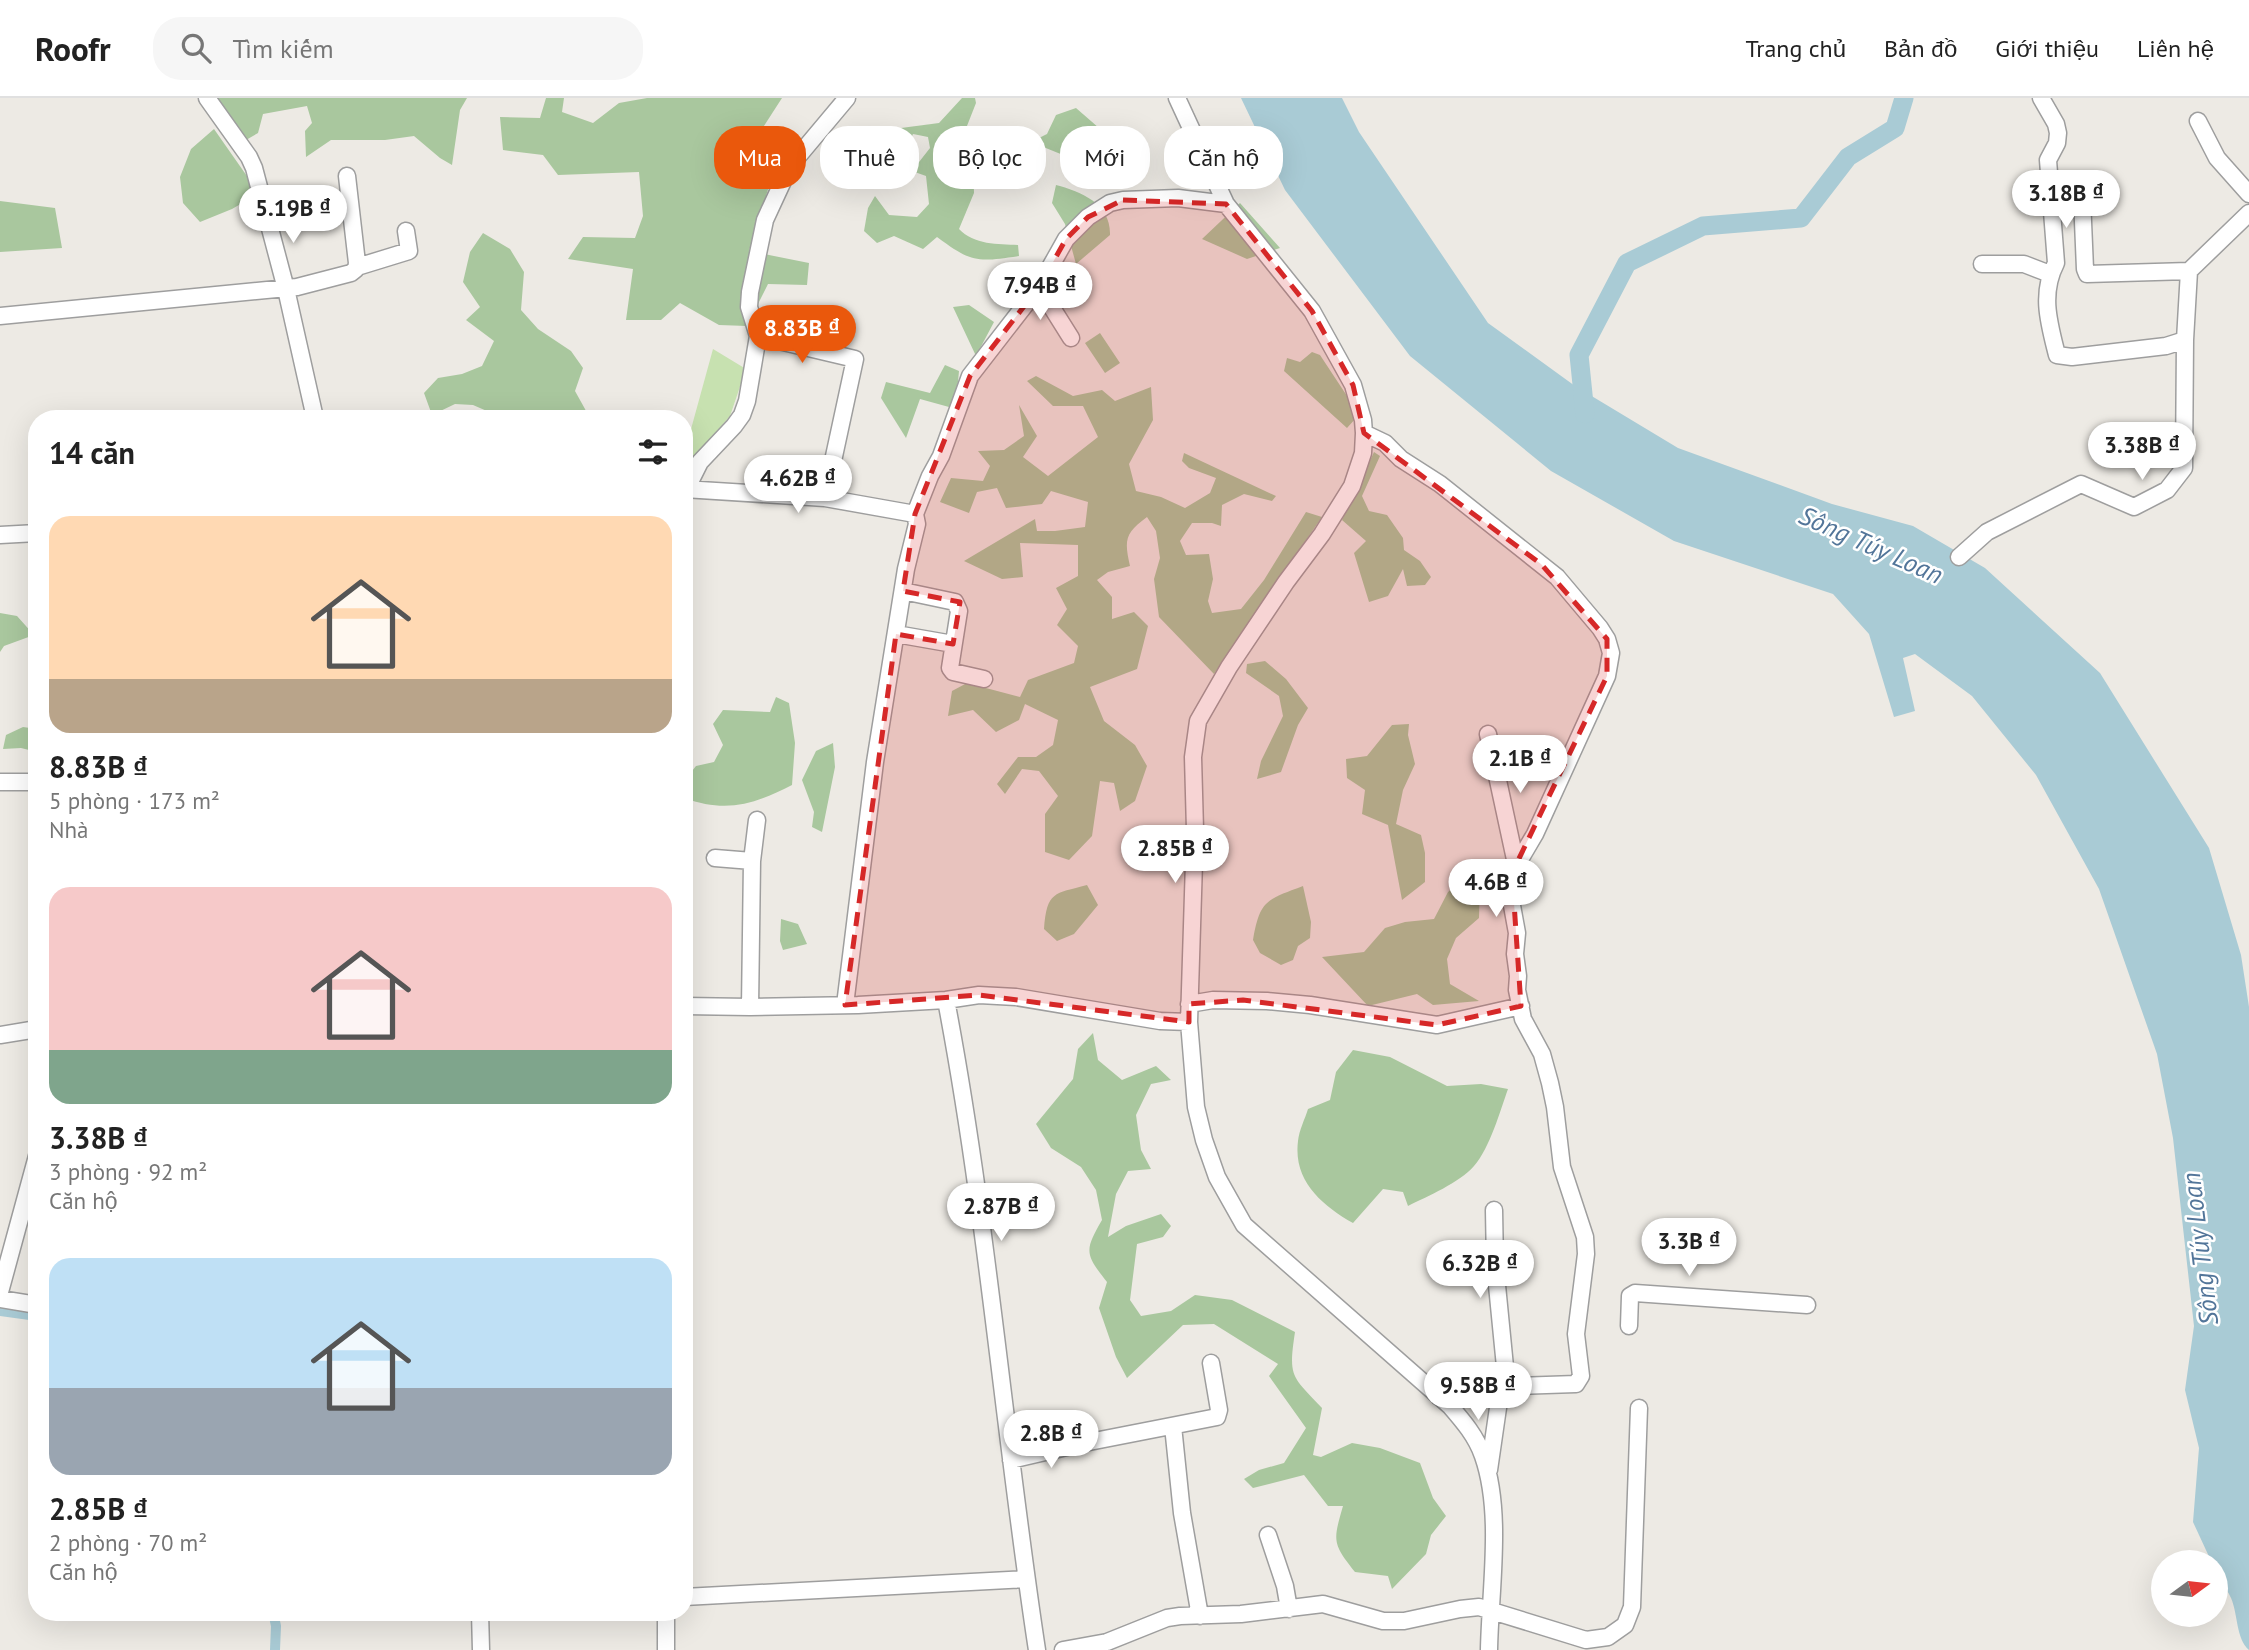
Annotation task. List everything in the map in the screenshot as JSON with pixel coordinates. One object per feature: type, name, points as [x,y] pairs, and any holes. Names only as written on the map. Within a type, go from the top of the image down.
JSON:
[{"type":"street","points":[[207,98],[249,156],[254,168],[286,289],[313,410]]},
{"type":"street","points":[[693,475],[700,462],[742,415],[747,401],[758,337],[749,307],[765,220],[790,166],[847,98]]},
{"type":"street","points":[[1177,98],[1226,204],[1312,311],[1353,385],[1364,433],[1363,453],[1352,486],[1322,534],[1229,667],[1198,721],[1193,757],[1195,830],[1189,1004],[1196,1107],[1217,1177],[1244,1225],[1450,1406],[1471,1432],[1482,1453],[1492,1492],[1494,1518],[1489,1650]]},
{"type":"street","points":[[2041,98],[2056,124],[2058,133],[2057,143],[2048,160],[2056,263],[2046,290],[2047,312],[2057,355],[2072,357],[2166,346],[2185,340]]},
{"type":"street","points":[[2198,121],[2217,158],[2249,194]]},
{"type":"street","points":[[347,176],[357,267]]},
{"type":"street","points":[[845,1005],[875,762],[903,590],[917,524],[915,514],[941,456],[970,376],[1039,287],[1066,239],[1088,217],[1110,203],[1123,200],[1178,198],[1226,204]]},
{"type":"street","points":[[2082,198],[2087,274],[2189,271],[2249,213]]},
{"type":"street","points":[[0,316],[304,286],[351,273],[357,267],[409,251],[406,231]]},
{"type":"street","points":[[1982,264],[2024,264],[2050,274]]},
{"type":"street","points":[[1959,557],[1987,532],[2081,484],[2134,507],[2167,490],[2184,468],[2185,340],[2189,271]]},
{"type":"street","points":[[1039,287],[1071,338]]},
{"type":"street","points":[[758,337],[855,359],[825,498]]},
{"type":"street","points":[[1364,433],[1385,443],[1401,459],[1440,484],[1541,564],[1600,628],[1611,653],[1608,676],[1535,834],[1516,864],[1509,889],[1517,933],[1515,954],[1521,1006],[1529,1033],[1542,1054],[1550,1083],[1562,1167],[1582,1221],[1586,1254],[1576,1334],[1582,1371],[1580,1381],[1570,1385],[1454,1388],[1439,1397]]},
{"type":"street","points":[[693,489],[825,498],[915,514]]},
{"type":"street","points":[[0,536],[28,534]]},
{"type":"street","points":[[903,590],[956,602],[959,611],[949,666],[951,671],[984,679]]},
{"type":"street","points":[[896,634],[953,644]]},
{"type":"street","points":[[1488,734],[1516,864]]},
{"type":"street","points":[[0,782],[28,782]]},
{"type":"street","points":[[750,1007],[752,861],[757,820]]},
{"type":"street","points":[[715,858],[752,861]]},
{"type":"street","points":[[693,1006],[845,1005],[946,1000],[979,995],[1016,997],[1160,1021],[1189,1022]]},
{"type":"street","points":[[946,1000],[971,1155],[1037,1650]]},
{"type":"street","points":[[1189,1004],[1213,1000],[1267,1001],[1437,1025],[1521,1006]]},
{"type":"street","points":[[0,1035],[28,1030]]},
{"type":"street","points":[[0,1292],[7,1246],[28,1183]]},
{"type":"street","points":[[1488,1472],[1492,1465],[1504,1387],[1495,1265],[1494,1210]]},
{"type":"street","points":[[1455,1261],[1495,1265]]},
{"type":"street","points":[[1629,1326],[1628,1301],[1635,1293],[1807,1305]]},
{"type":"street","points":[[0,1299],[28,1304]]},
{"type":"street","points":[[1011,1460],[1217,1417],[1219,1414],[1211,1363]]},
{"type":"street","points":[[1063,1650],[1109,1646],[1167,1618],[1324,1604],[1383,1621],[1404,1621],[1479,1607],[1586,1640],[1608,1637],[1625,1625],[1632,1607],[1639,1408]]},
{"type":"street","points":[[1076,1421],[1084,1443]]},
{"type":"street","points":[[1173,1426],[1182,1513],[1200,1616]]},
{"type":"street","points":[[1268,1535],[1285,1586],[1289,1609]]},
{"type":"street","points":[[693,1597],[1026,1579]]},
{"type":"street","points":[[480,1621],[481,1650]]},
{"type":"street","points":[[666,1621],[666,1650]]},
{"type":"highlighted area","points":[[1123,200],[1226,204],[1312,311],[1353,385],[1364,433],[1541,564],[1607,639],[1607,676],[1512,873],[1521,1006],[1437,1025],[1243,1000],[1189,1004],[1189,1022],[979,995],[845,1005],[896,634],[953,644],[960,602],[903,591],[915,514],[970,376],[1039,287],[1066,239],[1088,217]]},
{"type":"green space","points":[[216,98],[467,98],[460,110],[452,165],[414,136],[385,140],[331,140],[306,157],[305,131],[312,123],[307,106],[263,114],[258,133],[246,140]]},
{"type":"green space","points":[[546,98],[564,98],[562,112],[593,123],[619,103],[647,98],[782,98],[764,126],[714,126],[714,189],[768,189],[749,251],[809,263],[807,285],[768,284],[747,326],[719,325],[680,303],[661,320],[626,320],[633,269],[568,259],[583,237],[635,238],[643,216],[639,172],[558,175],[543,155],[503,150],[500,117],[540,118]]},
{"type":"green space","points":[[962,98],[975,98],[976,103],[967,126],[933,126],[933,189],[974,189],[959,229],[979,241],[1018,245],[1019,256],[975,258],[959,252],[937,237],[923,249],[894,236],[877,243],[864,231],[868,208],[875,196],[889,215],[917,217],[929,204],[926,176],[919,174],[919,162],[930,148],[928,137],[919,135],[919,126],[916,126],[939,123]]},
{"type":"green space","points":[[1076,108],[1097,126],[1060,126],[1060,154],[1046,148],[1046,134],[1056,115]]},
{"type":"green space","points":[[214,129],[249,179],[251,198],[200,222],[183,203],[180,177],[191,149]]},
{"type":"green space","points":[[1056,185],[1060,189],[1076,191],[1100,207],[1106,215],[1110,235],[1076,264],[1065,224],[1052,203]]},
{"type":"green space","points":[[0,201],[55,208],[62,248],[0,252]]},
{"type":"green space","points":[[1240,203],[1280,248],[1247,259],[1202,239]]},
{"type":"green space","points":[[483,233],[510,249],[524,272],[521,310],[538,329],[571,351],[583,368],[575,391],[586,410],[485,410],[473,405],[455,404],[442,410],[430,410],[424,393],[438,378],[462,374],[482,366],[494,341],[466,320],[480,307],[463,282],[470,252]]},
{"type":"green space","points":[[969,305],[994,322],[976,356],[953,307]]},
{"type":"green space","points":[[1100,333],[1120,363],[1105,373],[1085,343]]},
{"type":"green space","points":[[713,349],[746,369],[730,416],[693,459],[693,422]]},
{"type":"green space","points":[[1312,352],[1320,355],[1349,399],[1356,418],[1347,428],[1284,371],[1287,358],[1300,362]]},
{"type":"green space","points":[[945,365],[959,371],[957,392],[949,407],[920,399],[906,438],[881,398],[886,382],[930,393]]},
{"type":"green space","points":[[1036,376],[1073,396],[1102,390],[1115,401],[1151,387],[1153,420],[1129,464],[1136,491],[1161,497],[1185,508],[1210,493],[1216,478],[1189,468],[1182,461],[1184,453],[1276,496],[1272,501],[1244,494],[1222,505],[1221,526],[1192,523],[1180,541],[1186,555],[1209,554],[1213,579],[1208,601],[1212,613],[1241,609],[1264,580],[1306,512],[1322,517],[1214,674],[1159,617],[1154,579],[1160,558],[1156,531],[1147,517],[1130,533],[1127,550],[1130,566],[1108,572],[1097,580],[1112,597],[1112,619],[1134,612],[1148,626],[1137,669],[1090,687],[1104,721],[1135,745],[1147,766],[1135,801],[1120,811],[1114,783],[1100,781],[1092,836],[1069,860],[1045,852],[1045,814],[1058,796],[1039,771],[1022,769],[1005,794],[997,784],[1018,757],[1036,757],[1053,745],[1058,720],[1025,704],[1019,720],[996,732],[973,710],[948,716],[952,691],[967,683],[1020,697],[1028,680],[1074,663],[1078,646],[1057,625],[1067,609],[1056,588],[1078,576],[1078,545],[1020,543],[1023,577],[1002,579],[964,561],[1035,519],[1037,531],[1085,527],[1088,502],[1051,491],[1042,504],[1006,508],[997,488],[977,492],[969,513],[940,502],[951,478],[983,481],[990,466],[978,451],[1004,450],[1024,436],[1019,405],[1037,436],[1023,457],[1048,476],[1098,437],[1083,406],[1053,406],[1027,381]]},
{"type":"green space","points":[[1374,452],[1380,456],[1362,496],[1369,511],[1387,515],[1403,538],[1404,550],[1420,561],[1431,577],[1425,585],[1407,586],[1403,569],[1388,596],[1369,602],[1354,553],[1366,541],[1342,520]]},
{"type":"green space","points":[[0,613],[17,616],[28,628],[28,637],[4,646],[0,652]]},
{"type":"green space","points":[[1265,661],[1286,679],[1308,708],[1298,725],[1281,772],[1257,779],[1261,761],[1283,716],[1279,696],[1246,673],[1247,664]]},
{"type":"green space","points":[[776,697],[789,703],[795,743],[792,785],[765,798],[739,805],[713,805],[693,801],[693,770],[696,766],[714,762],[723,745],[713,724],[723,710],[770,712]]},
{"type":"green space","points":[[1409,724],[1408,735],[1415,764],[1403,790],[1396,824],[1421,835],[1425,853],[1425,882],[1402,900],[1388,825],[1362,814],[1365,790],[1347,778],[1346,759],[1367,756],[1392,725]]},
{"type":"green space","points":[[23,727],[28,728],[28,750],[3,749],[6,735]]},
{"type":"green space","points":[[833,743],[835,767],[822,832],[812,827],[814,812],[802,780],[816,751]]},
{"type":"green space","points":[[1466,877],[1480,881],[1479,918],[1456,938],[1447,959],[1450,984],[1479,1001],[1433,1005],[1417,994],[1368,1006],[1322,957],[1364,952],[1385,928],[1405,922],[1434,919],[1448,892]]},
{"type":"green space","points":[[1087,885],[1098,905],[1074,934],[1057,941],[1044,929],[1050,901],[1060,893]]},
{"type":"green space","points":[[1303,886],[1311,922],[1310,938],[1298,946],[1293,960],[1281,965],[1260,953],[1253,940],[1256,927],[1267,903]]},
{"type":"green space","points":[[781,919],[798,924],[807,944],[783,950],[780,941]]},
{"type":"green space","points":[[1093,1033],[1098,1060],[1122,1080],[1156,1066],[1171,1080],[1151,1084],[1136,1115],[1141,1150],[1151,1169],[1128,1171],[1116,1194],[1108,1237],[1126,1226],[1161,1214],[1171,1226],[1163,1237],[1137,1244],[1130,1300],[1141,1316],[1171,1311],[1195,1295],[1232,1300],[1295,1332],[1292,1359],[1295,1375],[1298,1382],[1322,1408],[1313,1455],[1321,1457],[1352,1443],[1380,1448],[1420,1463],[1433,1498],[1446,1516],[1431,1535],[1426,1554],[1392,1589],[1388,1576],[1355,1572],[1347,1562],[1338,1548],[1336,1535],[1343,1506],[1328,1506],[1304,1475],[1253,1488],[1244,1479],[1259,1470],[1284,1463],[1306,1428],[1269,1376],[1278,1364],[1214,1324],[1183,1325],[1127,1378],[1116,1357],[1099,1308],[1107,1282],[1094,1265],[1090,1252],[1092,1239],[1102,1220],[1096,1190],[1081,1167],[1051,1148],[1036,1124],[1073,1079],[1078,1049]]},
{"type":"green space","points":[[1353,1050],[1390,1057],[1447,1086],[1481,1084],[1508,1089],[1485,1149],[1468,1172],[1443,1189],[1408,1206],[1403,1192],[1383,1189],[1353,1223],[1321,1200],[1312,1190],[1300,1168],[1298,1155],[1299,1137],[1308,1109],[1330,1100],[1336,1072]]},
{"type":"water","name":"Sông Túy Loan","points":[[1241,98],[1342,98],[1359,132],[1488,323],[1575,386],[1678,448],[1832,504],[1913,526],[1985,568],[2100,673],[2209,848],[2241,955],[2249,1007],[2249,1650],[2239,1633],[2228,1593],[2228,1550],[2206,1550],[2193,1522],[2199,1448],[2185,1390],[2194,1326],[2173,1138],[2157,1054],[2099,889],[2036,775],[1972,696],[1915,654],[1903,658],[1915,711],[1894,717],[1869,634],[1833,594],[1674,541],[1551,471],[1410,356],[1285,190],[1283,126],[1254,126]]},
{"type":"waterway","points":[[1585,414],[1579,355],[1627,263],[1703,226],[1801,218],[1848,157],[1895,128],[1904,98]]},
{"type":"waterway","points":[[0,1311],[28,1315]]},
{"type":"waterway","points":[[275,1621],[275,1650]]}]
